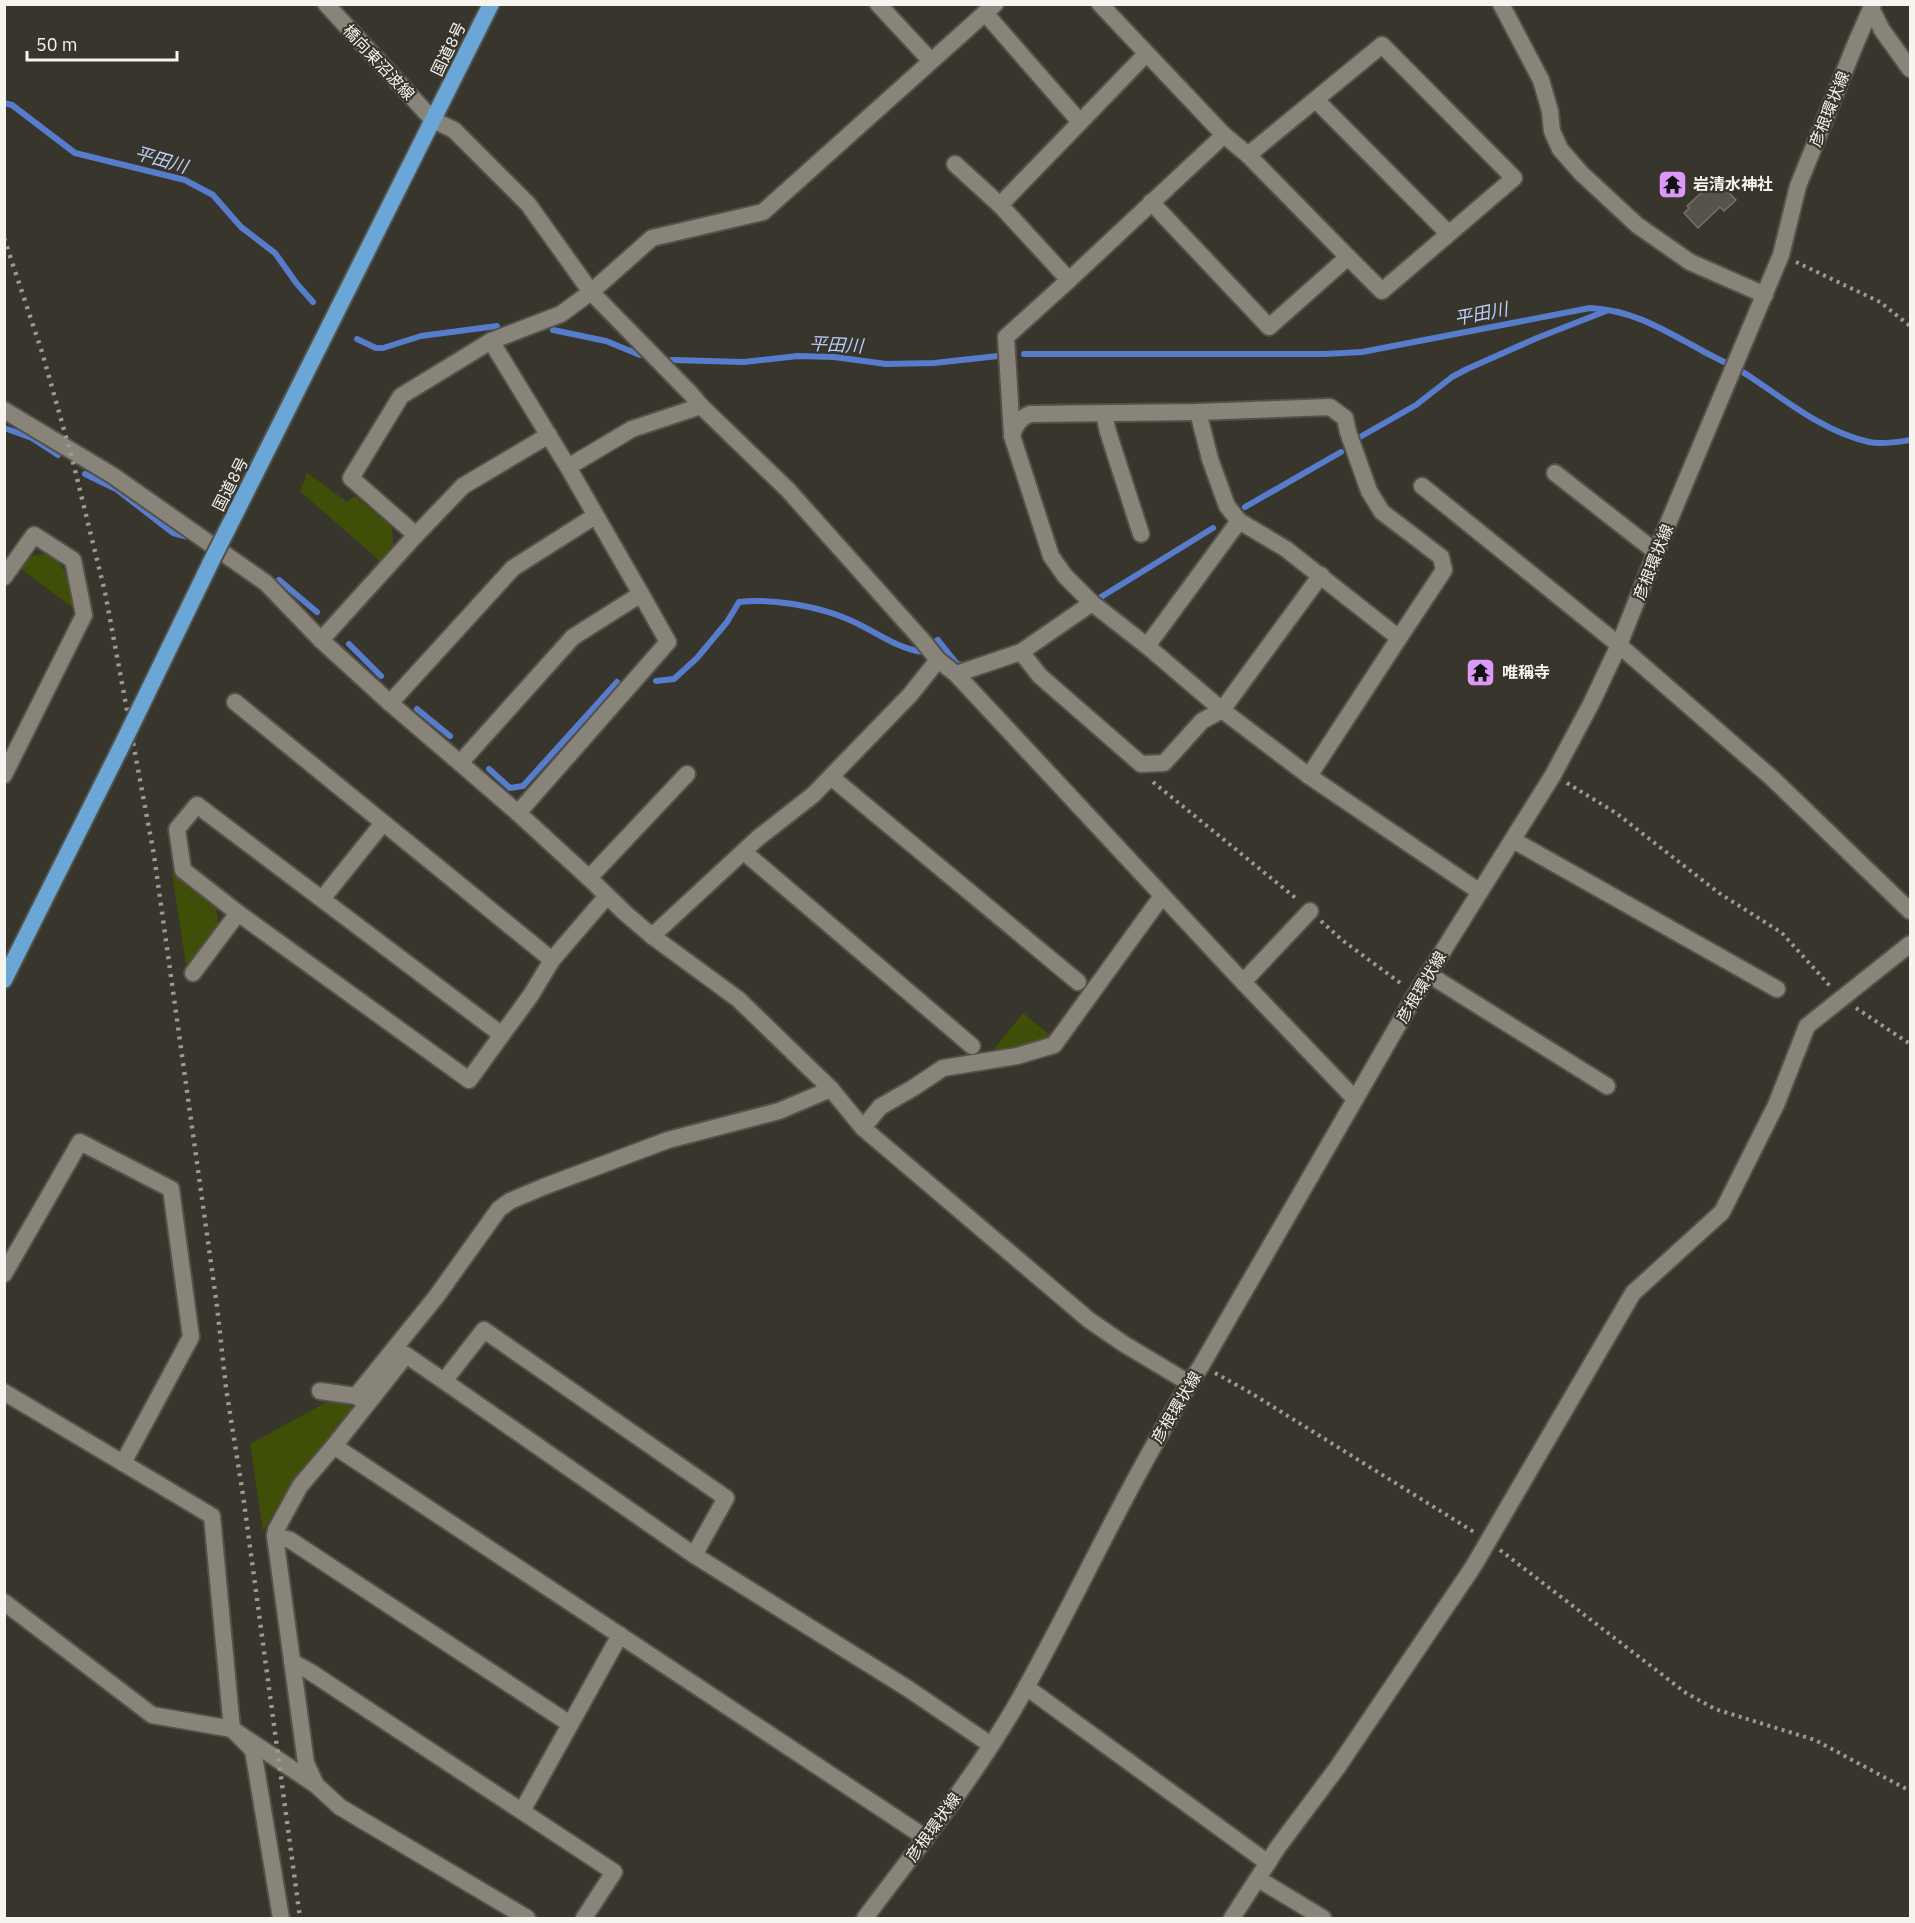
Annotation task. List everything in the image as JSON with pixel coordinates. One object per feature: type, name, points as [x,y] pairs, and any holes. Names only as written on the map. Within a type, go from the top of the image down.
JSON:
[{"type":"highway","name":"国道8号","points":[[4,980],[490,4]]},
{"type":"street","name":"橋向東沼波線","points":[[326,4],[433,120],[454,130],[528,204],[591,292],[701,406],[788,490],[938,660],[956,674],[1242,982],[1355,1099]]},
{"type":"street","points":[[878,4],[931,61]]},
{"type":"street","points":[[1100,4],[1224,135],[1248,155],[1382,291],[1514,178],[1382,45],[1248,155]]},
{"type":"street","points":[[1501,4],[1541,80],[1550,111],[1551,131],[1560,149],[1581,173],[1637,225],[1690,262],[1765,295]]},
{"type":"street","points":[[1872,6],[1882,30],[1911,69]]},
{"type":"street","name":"彦根環状線","points":[[865,1918],[926,1838],[991,1745],[1026,1687],[1137,1476],[1189,1383],[1416,994],[1553,775],[1591,704],[1619,645],[1765,295],[1781,255],[1798,186],[1872,6]]},
{"type":"street","points":[[416,535],[351,478],[401,396],[491,341],[561,314],[591,292],[652,238],[763,212],[990,9],[1080,122]]},
{"type":"street","points":[[1000,205],[1146,54]]},
{"type":"street","points":[[1316,100],[1448,233]]},
{"type":"street","points":[[1224,135],[1006,337],[1012,436],[1051,556],[1065,576],[1092,603],[1147,645],[1222,710],[1309,777],[1480,892]]},
{"type":"street","points":[[955,164],[1000,205],[1069,280]]},
{"type":"street","points":[[1151,202],[1269,327],[1348,257]]},
{"type":"street","points":[[491,341],[568,467],[668,642],[518,813]]},
{"type":"street","points":[[568,467],[632,429],[701,406]]},
{"type":"street","points":[[1012,436],[1019,421],[1030,414],[1198,412],[1330,407],[1345,418],[1369,491],[1382,512],[1441,557],[1444,570],[1309,777]]},
{"type":"street","points":[[4,410],[112,474],[266,583],[321,640],[390,703],[518,813],[625,914],[738,999],[831,1089],[863,1128],[1089,1320],[1189,1383]]},
{"type":"street","points":[[1198,412],[1210,459],[1227,506],[1239,521],[1286,549],[1398,638]]},
{"type":"street","points":[[1104,414],[1141,534]]},
{"type":"street","points":[[321,640],[463,486],[549,435]]},
{"type":"street","points":[[1555,473],[1656,552]]},
{"type":"street","points":[[1422,486],[1619,645],[1772,778],[1911,911]]},
{"type":"street","points":[[390,703],[513,568],[595,516]]},
{"type":"street","points":[[1147,645],[1239,521]]},
{"type":"street","points":[[4,577],[34,535],[72,560],[84,615],[4,775]]},
{"type":"street","points":[[1021,652],[1040,676],[1141,764],[1164,763],[1202,722],[1222,710],[1321,575]]},
{"type":"street","points":[[460,763],[573,638],[641,594]]},
{"type":"street","points":[[956,674],[1021,652],[1092,603]]},
{"type":"street","points":[[652,936],[758,838],[813,795],[910,695],[938,660]]},
{"type":"street","points":[[236,702],[552,960]]},
{"type":"street","points":[[589,878],[687,774]]},
{"type":"street","points":[[831,777],[1078,981]]},
{"type":"street","points":[[502,1035],[197,805],[177,829],[183,870],[238,913],[469,1080],[502,1035],[531,995],[552,960],[607,896]]},
{"type":"street","points":[[322,899],[383,823]]},
{"type":"street","points":[[1513,840],[1777,990]]},
{"type":"street","points":[[744,852],[972,1046]]},
{"type":"street","points":[[863,1128],[880,1107],[913,1089],[943,1068],[1017,1056],[1054,1045],[1162,896]]},
{"type":"street","points":[[1242,982],[1310,911]]},
{"type":"street","points":[[193,973],[238,913]]},
{"type":"street","points":[[1232,1918],[1473,1567],[1633,1293],[1722,1212],[1776,1105],[1808,1026],[1911,944]]},
{"type":"street","points":[[1428,974],[1607,1086]]},
{"type":"street","points":[[316,1785],[306,1763],[276,1530],[300,1486],[334,1446],[362,1400],[499,1209],[543,1187],[668,1140],[779,1111],[831,1089]]},
{"type":"street","points":[[4,1274],[80,1142],[171,1189],[191,1337],[123,1463]]},
{"type":"street","points":[[444,1381],[484,1330],[717,1491],[726,1498],[694,1555]]},
{"type":"street","points":[[362,1400],[406,1355],[694,1555],[907,1688],[991,1745]]},
{"type":"street","points":[[320,1391],[362,1400]]},
{"type":"street","points":[[4,1392],[212,1516],[232,1729],[253,1750],[281,1918]]},
{"type":"street","points":[[334,1446],[926,1838]]},
{"type":"street","points":[[275,1536],[290,1540],[570,1724]]},
{"type":"street","points":[[4,1602],[152,1715],[232,1729],[316,1785],[340,1807],[527,1918]]},
{"type":"street","points":[[522,1811],[620,1635]]},
{"type":"street","points":[[292,1662],[614,1872],[584,1918]]},
{"type":"street","points":[[1026,1687],[1268,1863]]},
{"type":"street","points":[[1258,1879],[1323,1918]]},
{"type":"path","points":[[1781,255],[1880,302],[1911,326]]},
{"type":"path","points":[[1141,764],[1152,781],[1342,940],[1416,994]]},
{"type":"path","points":[[1553,775],[1616,813],[1719,893],[1782,933],[1842,999],[1911,1044]]},
{"type":"path","points":[[1201,1366],[1251,1393],[1488,1541],[1686,1692],[1715,1709],[1815,1740],[1911,1791]]},
{"type":"green space","points":[[306,472],[347,502],[355,496],[392,527],[393,548],[380,561],[300,491]]},
{"type":"green space","points":[[47,553],[54,558],[67,576],[73,608],[20,568],[28,557]]},
{"type":"green space","points":[[172,873],[215,905],[219,925],[187,971]]},
{"type":"green space","points":[[1023,1013],[1055,1039],[998,1054],[994,1049]]},
{"type":"green space","points":[[327,1402],[355,1408],[293,1481],[263,1531],[250,1444]]},
{"type":"building","points":[[1716,179],[1736,200],[1724,211],[1720,207],[1698,228],[1684,213],[1689,208],[1687,206]]},
{"type":"waterway","name":"平田川","points":[[4,103],[12,105],[75,153],[185,180],[213,195],[241,227],[275,253],[313,302]]},
{"type":"waterway","name":"平田川","points":[[1024,354],[1362,352],[1590,308],[1620,313],[1661,328],[1743,372],[1806,415],[1837,431],[1874,443],[1910,440]]},
{"type":"waterway","points":[[1360,437],[1416,405],[1452,377],[1467,369],[1606,311]]},
{"type":"waterway","name":"平田川","points":[[357,339],[376,348],[383,348],[421,336],[497,326]]},
{"type":"waterway","name":"平田川","points":[[553,330],[606,341],[640,355]]},
{"type":"waterway","name":"平田川","points":[[672,360],[744,362],[798,356],[834,357],[886,364],[934,363],[998,356]]},
{"type":"waterway","points":[[7,429],[32,438],[58,455]]},
{"type":"waterway","points":[[1245,507],[1341,452]]},
{"type":"waterway","points":[[85,474],[116,489],[173,533],[188,537]]},
{"type":"waterway","points":[[1101,597],[1213,528]]},
{"type":"waterway","points":[[279,580],[317,612]]},
{"type":"waterway","points":[[656,681],[674,679],[697,658],[727,622],[739,602],[779,602],[821,610],[855,622],[901,646],[922,652]]},
{"type":"waterway","points":[[935,642],[938,640],[957,664],[965,665]]},
{"type":"waterway","points":[[349,644],[381,676]]},
{"type":"waterway","points":[[489,769],[510,788],[523,786],[617,682]]},
{"type":"waterway","points":[[417,709],[450,736]]},
{"type":"railway","points":[[4,238],[42,352],[72,458],[105,592],[154,855],[300,1918]]},
{"type":"place","name":"岩清水神社","points":[[1672,184]]},
{"type":"place","name":"唯稱寺","points":[[1481,672]]}]
